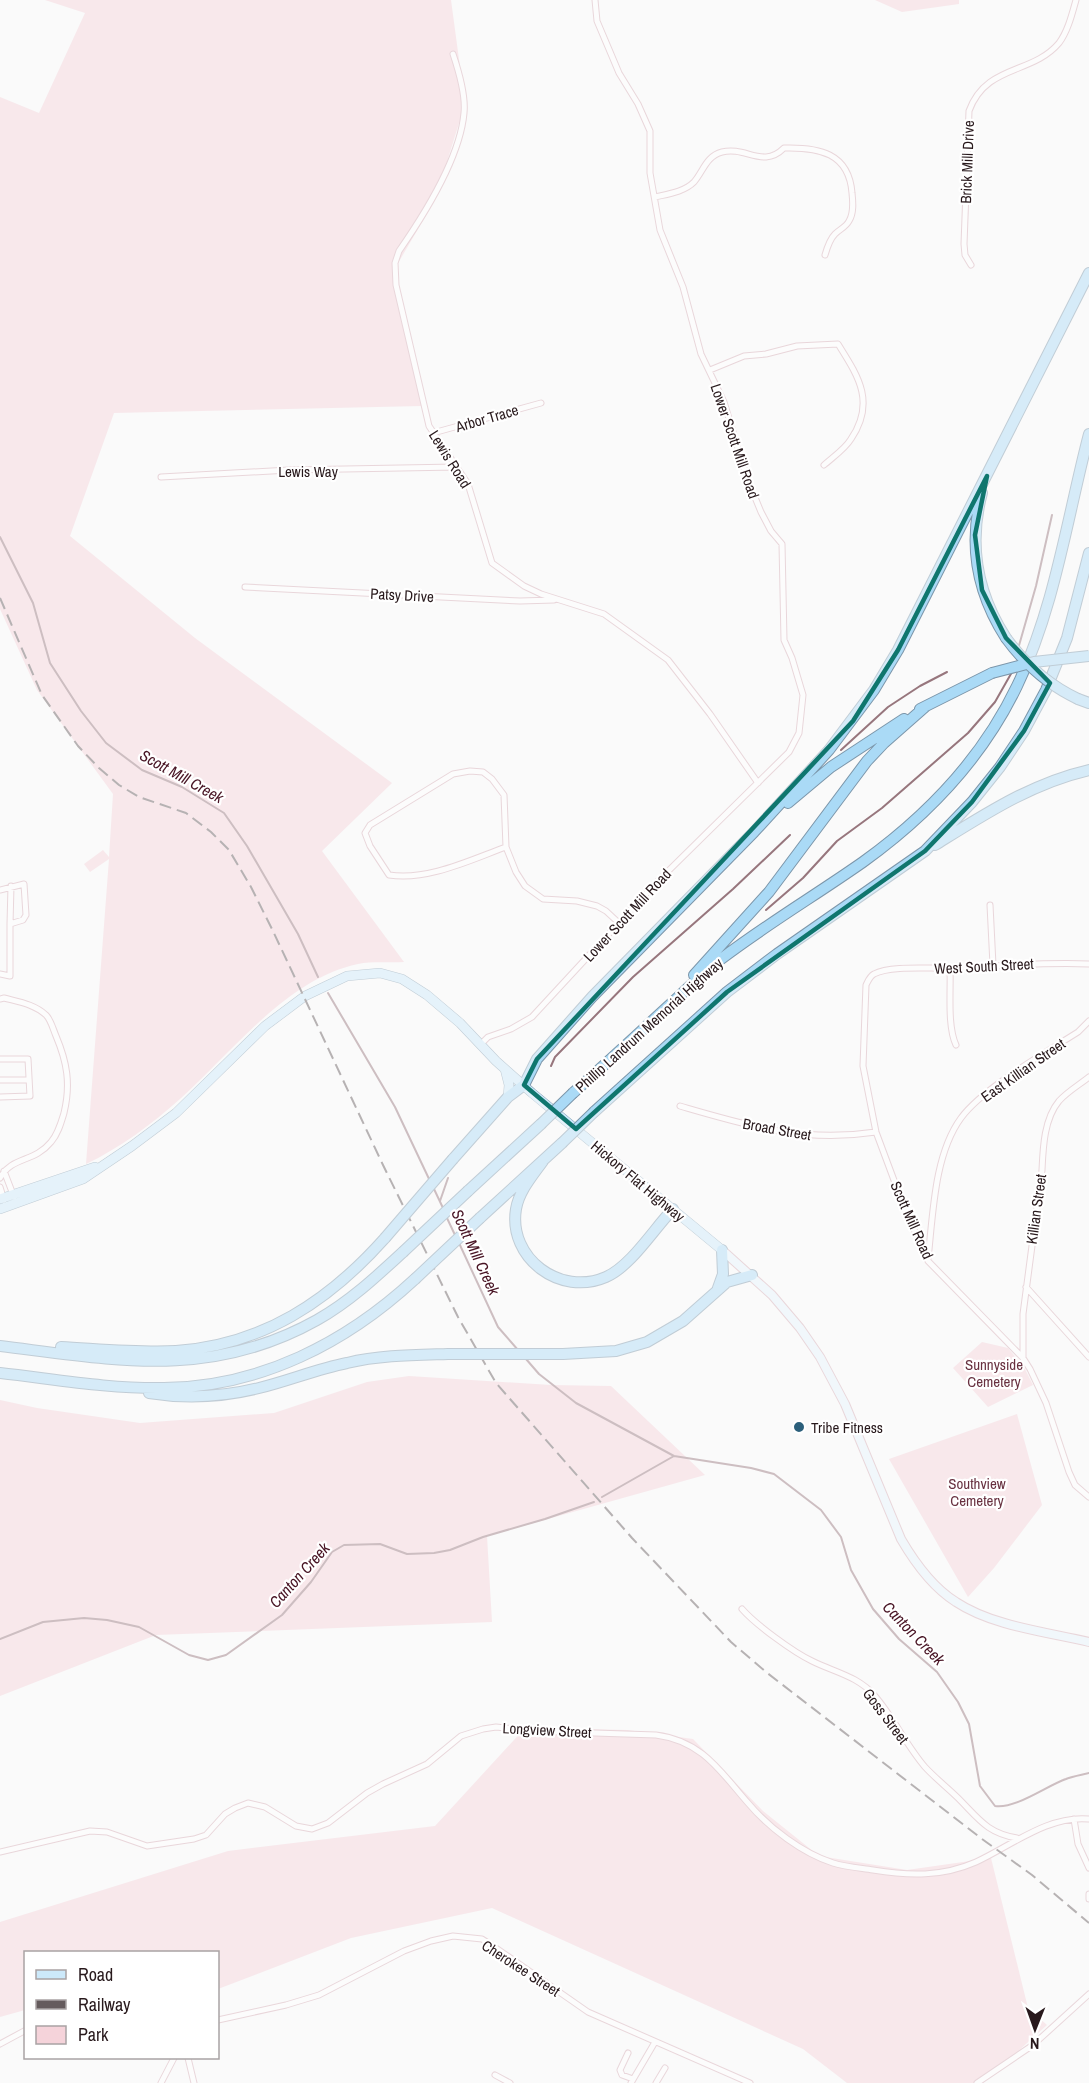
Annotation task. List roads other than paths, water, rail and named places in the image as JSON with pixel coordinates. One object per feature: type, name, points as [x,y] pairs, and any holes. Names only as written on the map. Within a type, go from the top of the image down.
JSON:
[{"type":"highway","points":[[0,1345],[161,1351],[206,1347],[242,1339],[280,1322],[327,1294],[352,1273],[386,1238],[508,1098],[524,1085],[537,1059],[592,997],[754,832],[829,750],[874,690],[898,650],[1089,273]]},
{"type":"highway","name":"Phillip Landrum Memorial Highway","points":[[0,1345],[134,1361],[184,1361],[221,1355],[273,1340],[317,1320],[357,1293],[718,961],[864,861],[911,823],[946,790],[989,735],[1017,687],[1041,627],[1089,434]]},
{"type":"highway","points":[[987,476],[976,523],[977,565],[987,603],[1006,638],[1034,670],[1056,687],[1089,703]]},
{"type":"highway","name":"Phillip Landrum Memorial Highway","points":[[0,1373],[98,1385],[149,1388],[184,1387],[256,1374],[287,1363],[347,1333],[380,1310],[701,1014],[745,978],[925,851],[986,784],[1033,717],[1056,669],[1067,638],[1089,554]]},
{"type":"highway","points":[[754,832],[831,766],[879,733],[926,706],[992,673],[1034,662],[1089,656]]},
{"type":"highway","points":[[655,1018],[769,892],[867,761],[926,706]]},
{"type":"highway","points":[[925,851],[1017,796],[1062,777],[1089,770]]},
{"type":"highway","points":[[543,1161],[519,1199],[516,1229],[525,1254],[539,1269],[556,1278],[575,1283],[607,1277],[631,1257],[673,1209]]},
{"type":"highway","points":[[718,1288],[723,1274],[722,1250]]},
{"type":"highway","points":[[98,1385],[165,1396],[201,1396],[256,1389],[349,1362],[396,1356],[616,1351],[647,1342],[683,1321],[727,1282],[752,1275]]},
{"type":"main road","name":"Hickory Flat Highway","points":[[2,1204],[103,1164],[132,1146],[162,1124],[277,1016],[313,992],[347,976],[380,973],[402,979],[437,1003],[482,1044],[505,1069],[722,1250]]},
{"type":"main road","points":[[505,1069],[509,1085],[508,1098]]},
{"type":"street","name":"Lower Scott Mill Road","points":[[482,1044],[488,1037],[511,1029],[532,1017],[654,885],[789,752],[799,733],[802,695],[792,658],[784,640],[782,544],[771,531],[761,512],[747,478],[724,402],[701,354],[674,261],[660,230],[649,161],[650,131],[607,45],[597,21],[595,0]]},
{"type":"street","name":"Brick Mill Drive","points":[[971,265],[965,255],[964,244],[969,111],[982,88],[999,76],[1038,58],[1058,44],[1065,34],[1076,0]]},
{"type":"street","name":"Lewis Road","points":[[453,54],[459,72],[465,112],[460,131],[445,176],[399,251],[394,264],[396,285],[429,426],[468,484],[492,564],[524,586],[558,600],[578,604],[604,614],[668,660],[716,722],[758,783]]},
{"type":"street","points":[[655,197],[682,190],[693,182],[709,159],[721,152],[733,151],[768,158],[776,156],[784,148],[797,147],[818,151],[837,158],[847,172],[852,190],[853,208],[850,220],[834,234],[825,255]]},
{"type":"street","points":[[710,370],[744,356],[766,354],[797,346],[838,344],[859,377],[864,411],[851,440],[824,465]]},
{"type":"street","name":"Arbor Trace","points":[[433,433],[541,402]]},
{"type":"street","name":"Lewis Way","points":[[160,477],[289,470],[456,467]]},
{"type":"street","name":"Patsy Drive","points":[[245,587],[520,601],[558,600]]},
{"type":"street","points":[[506,848],[434,872],[398,876],[389,875],[370,846],[365,833],[370,825],[453,774],[470,771],[483,772],[492,779],[504,795],[506,848],[520,880],[536,896],[552,901],[588,902],[606,911],[620,924]]},
{"type":"street","points":[[0,890],[24,884],[26,915],[22,920],[10,924]]},
{"type":"street","points":[[0,974],[9,976],[11,886]]},
{"type":"street","points":[[990,905],[993,965]]},
{"type":"street","name":"West South Street","points":[[879,973],[897,969],[1036,963],[1089,964]]},
{"type":"street","points":[[950,968],[953,1039],[956,1045]]},
{"type":"street","name":"Scott Mill Road","points":[[879,973],[871,976],[866,985],[863,1066],[876,1132],[904,1207],[928,1261],[1023,1358],[1040,1388],[1075,1485],[1089,1497]]},
{"type":"street","points":[[0,1178],[9,1165],[38,1154],[53,1140],[68,1097],[68,1074],[64,1055],[48,1017],[33,1006],[1,998]]},
{"type":"street","name":"East Killian Street","points":[[928,1261],[936,1186],[952,1134],[961,1118],[973,1104],[1078,1032],[1089,1021]]},
{"type":"street","points":[[0,1059],[28,1059],[30,1096],[0,1097]]},
{"type":"street","name":"Killian Street","points":[[1023,1358],[1023,1314],[1043,1147],[1051,1114],[1059,1100],[1089,1077]]},
{"type":"street","points":[[0,1080],[29,1080]]},
{"type":"street","name":"Broad Street","points":[[680,1106],[737,1122],[794,1134],[846,1136],[876,1132]]},
{"type":"street","points":[[4,1171],[15,1200]]},
{"type":"street","points":[[0,1187],[2,1204]]},
{"type":"street","name":"Hickory Flat Highway","points":[[722,1250],[777,1300],[820,1357],[844,1404],[901,1539],[912,1558],[934,1584],[955,1602],[1001,1622],[1089,1642]]},
{"type":"street","points":[[1026,1287],[1089,1357]]},
{"type":"street","name":"Goss Street","points":[[742,1609],[750,1618],[809,1659],[851,1677],[866,1687],[876,1697],[926,1768],[975,1817],[994,1831],[1017,1838]]},
{"type":"street","name":"Longview Street","points":[[0,1852],[90,1831],[107,1832],[147,1846],[194,1839],[206,1835],[225,1814],[248,1803],[265,1807],[296,1826],[312,1828],[328,1823],[367,1793],[383,1784],[427,1764],[461,1736],[496,1727],[533,1731],[656,1735],[675,1738],[694,1747],[715,1765],[749,1805],[768,1822],[813,1854],[833,1863],[905,1875],[936,1874],[976,1862],[1017,1838],[1062,1821],[1089,1819]]},
{"type":"street","points":[[1074,1819],[1078,1844],[1089,1868]]},
{"type":"street","points":[[1089,1894],[1089,1899]]},
{"type":"street","name":"Cherokee Street","points":[[219,2020],[319,1995],[404,1951],[431,1941],[453,1936],[482,1939],[588,2012],[750,2083]]},
{"type":"street","points":[[977,2083],[1033,2045],[1089,1994]]},
{"type":"street","points":[[0,2044],[24,2031]]},
{"type":"street","points":[[628,2053],[620,2070],[622,2075],[633,2082],[655,2042]]},
{"type":"street","points":[[161,2083],[173,2059]]},
{"type":"street","points":[[188,2059],[194,2083]]},
{"type":"street","points":[[656,2083],[665,2068]]},
{"type":"street","points":[[495,2075],[510,2083]]},
{"type":"waterway","points":[[1018,649],[1036,586],[1052,515]]},
{"type":"waterway","name":"Scott Mill Creek","points":[[0,537],[33,603],[50,663],[81,711],[106,743],[142,770],[182,787],[224,813],[247,846],[298,934],[318,977]]},
{"type":"waterway","points":[[841,750],[888,707],[947,672]]},
{"type":"waterway","points":[[766,910],[803,878],[837,841],[882,808],[968,733],[995,702],[1012,672]]},
{"type":"waterway","points":[[551,1066],[555,1057],[633,977],[733,889],[790,835]]},
{"type":"waterway","name":"Scott Mill Creek","points":[[328,993],[395,1107],[430,1181]]},
{"type":"waterway","points":[[440,1201],[448,1178]]},
{"type":"waterway","name":"Scott Mill Creek","points":[[434,1189],[443,1208]]},
{"type":"waterway","name":"Scott Mill Creek","points":[[446,1216],[455,1235]]},
{"type":"waterway","name":"Scott Mill Creek","points":[[459,1243],[498,1327],[518,1350]]},
{"type":"waterway","name":"Canton Creek","points":[[526,1359],[539,1374],[576,1403],[674,1456],[751,1468],[774,1474],[821,1510],[841,1537],[851,1570],[873,1609],[899,1639],[937,1672],[958,1702],[969,1724],[980,1786],[995,1806],[1012,1804],[1058,1782],[1089,1773]]},
{"type":"waterway","name":"Canton Creek","points":[[602,1497],[674,1456]]},
{"type":"waterway","name":"Canton Creek","points":[[0,1639],[43,1622],[84,1618],[107,1620],[139,1627],[189,1655],[208,1660],[226,1655],[282,1615],[311,1582],[332,1552],[344,1545],[380,1544],[407,1554],[434,1553],[450,1550],[483,1537],[594,1502]]},
{"type":"railway","points":[[0,598],[42,695],[78,746],[119,785],[139,797],[186,813],[211,832],[229,850],[272,929],[383,1165],[458,1317],[496,1383],[632,1538],[731,1642],[766,1672],[1032,1875],[1089,1923]]},
{"type":"place","name":"Tribe Fitness","points":[[799,1427]]},
{"type":"park label","name":"Sunnyside Cemetery","points":[[994,1372]]},
{"type":"park label","name":"Southview Cemetery","points":[[977,1492]]}]
